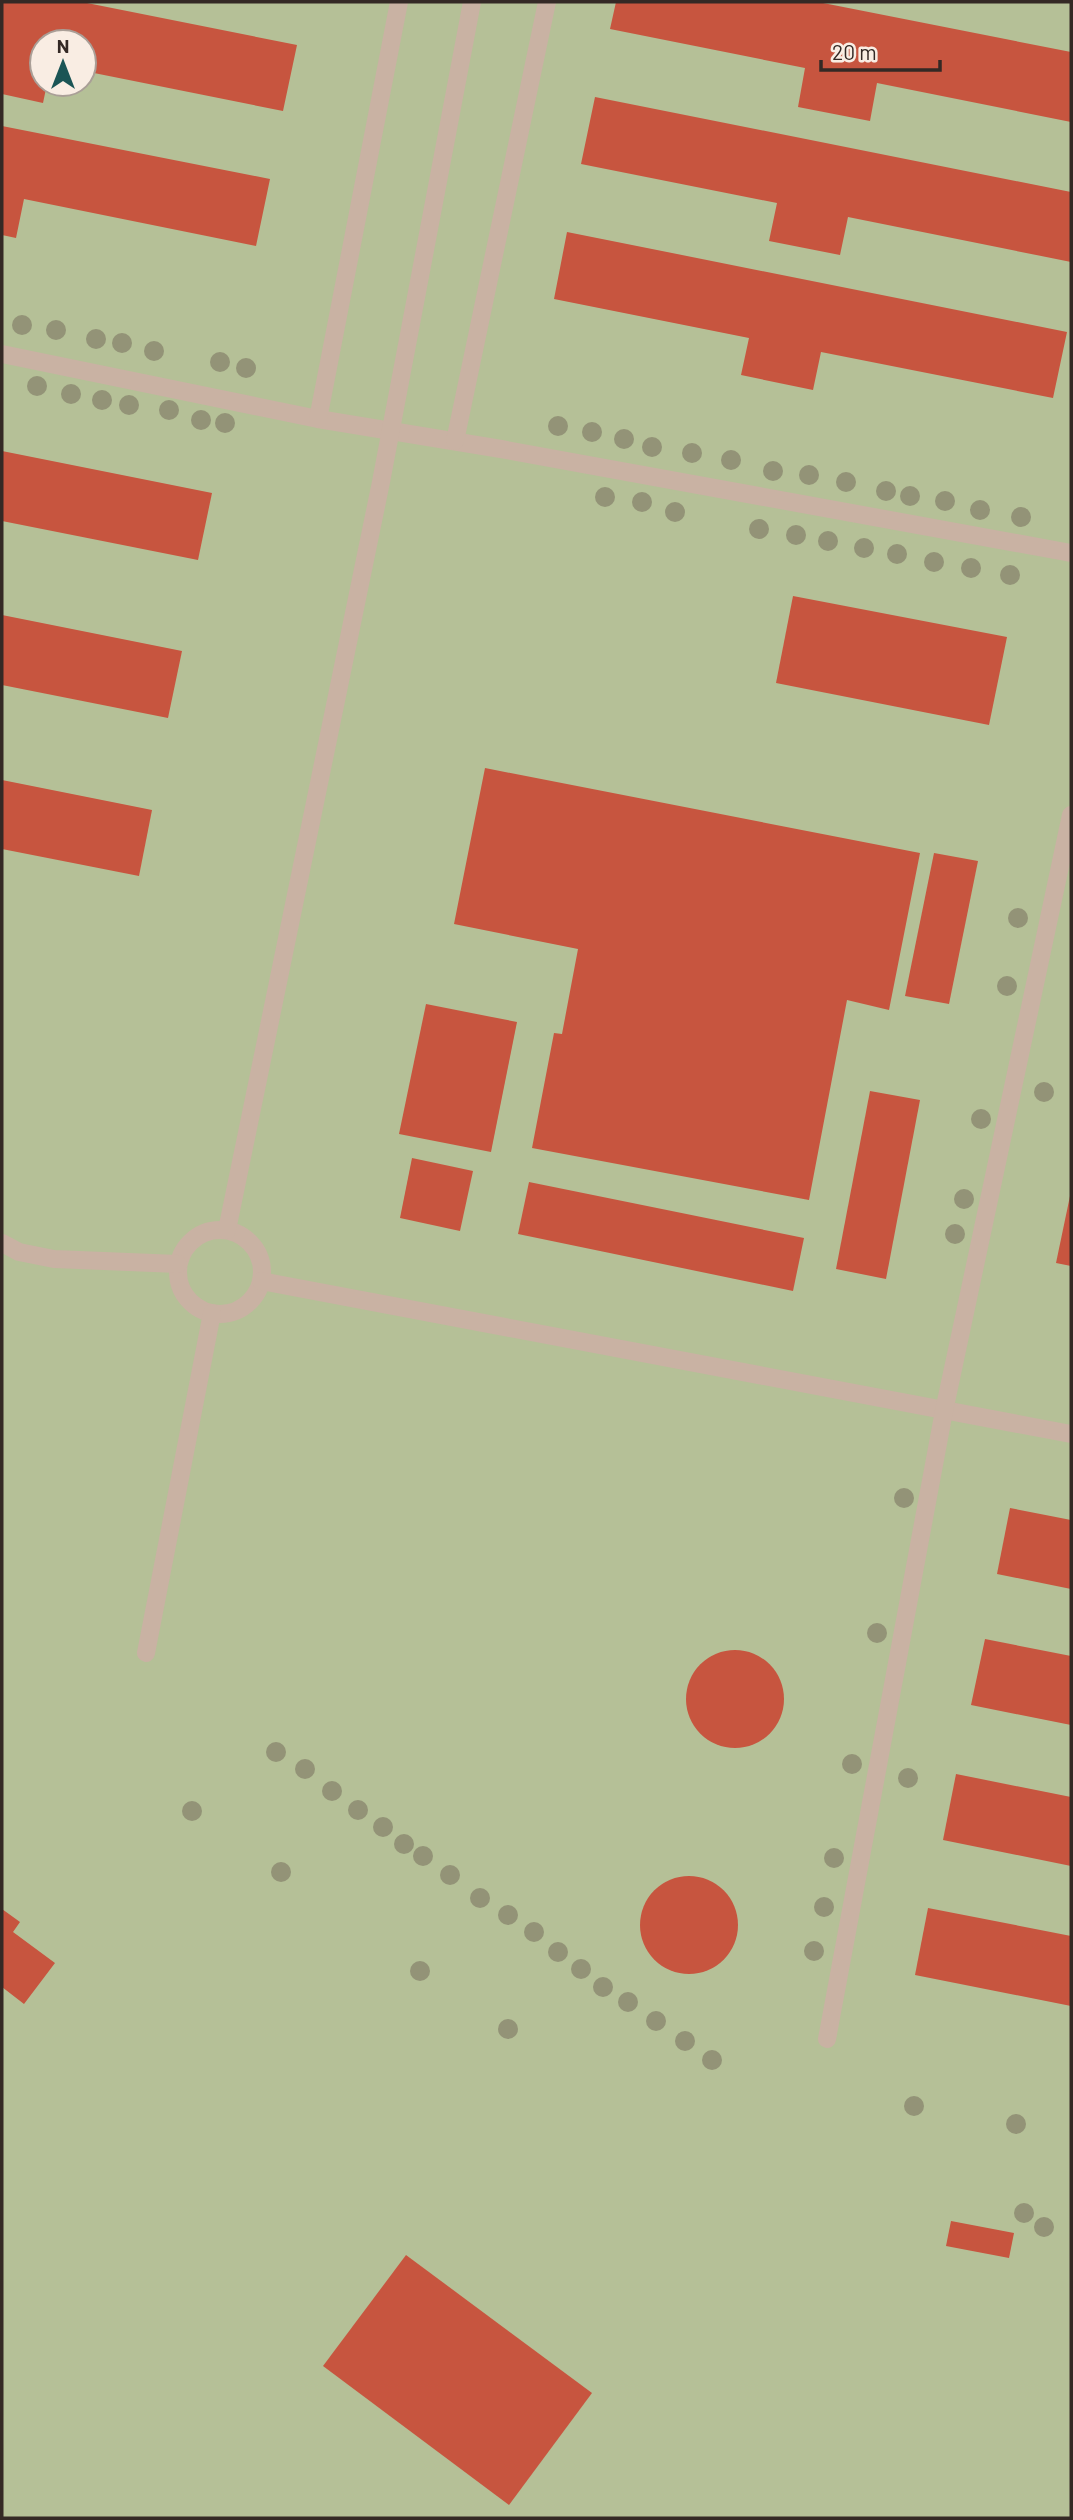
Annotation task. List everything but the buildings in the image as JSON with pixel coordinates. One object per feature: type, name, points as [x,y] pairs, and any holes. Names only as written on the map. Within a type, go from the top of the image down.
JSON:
[{"type":"lane","points":[[318,419],[399,2]]},
{"type":"lane","points":[[227,1230],[391,432],[472,2]]},
{"type":"lane","points":[[455,441],[547,2]]},
{"type":"lane","points":[[2,354],[318,419],[455,441],[1071,553]]},
{"type":"lane","points":[[827,2039],[944,1411],[1071,815]]},
{"type":"lane","points":[[227,1230],[240,1234],[251,1243],[262,1268],[261,1282],[248,1303],[237,1310],[212,1313],[189,1301],[181,1290],[178,1264],[190,1241],[201,1233],[227,1230]]},
{"type":"lane","points":[[2,1243],[19,1252],[54,1259],[178,1264]]},
{"type":"lane","points":[[261,1282],[1071,1434]]},
{"type":"lane","points":[[146,1653],[212,1313]]},
{"type":"green space","points":[[2,2],[1071,2],[1071,2518],[2,2518]]}]
